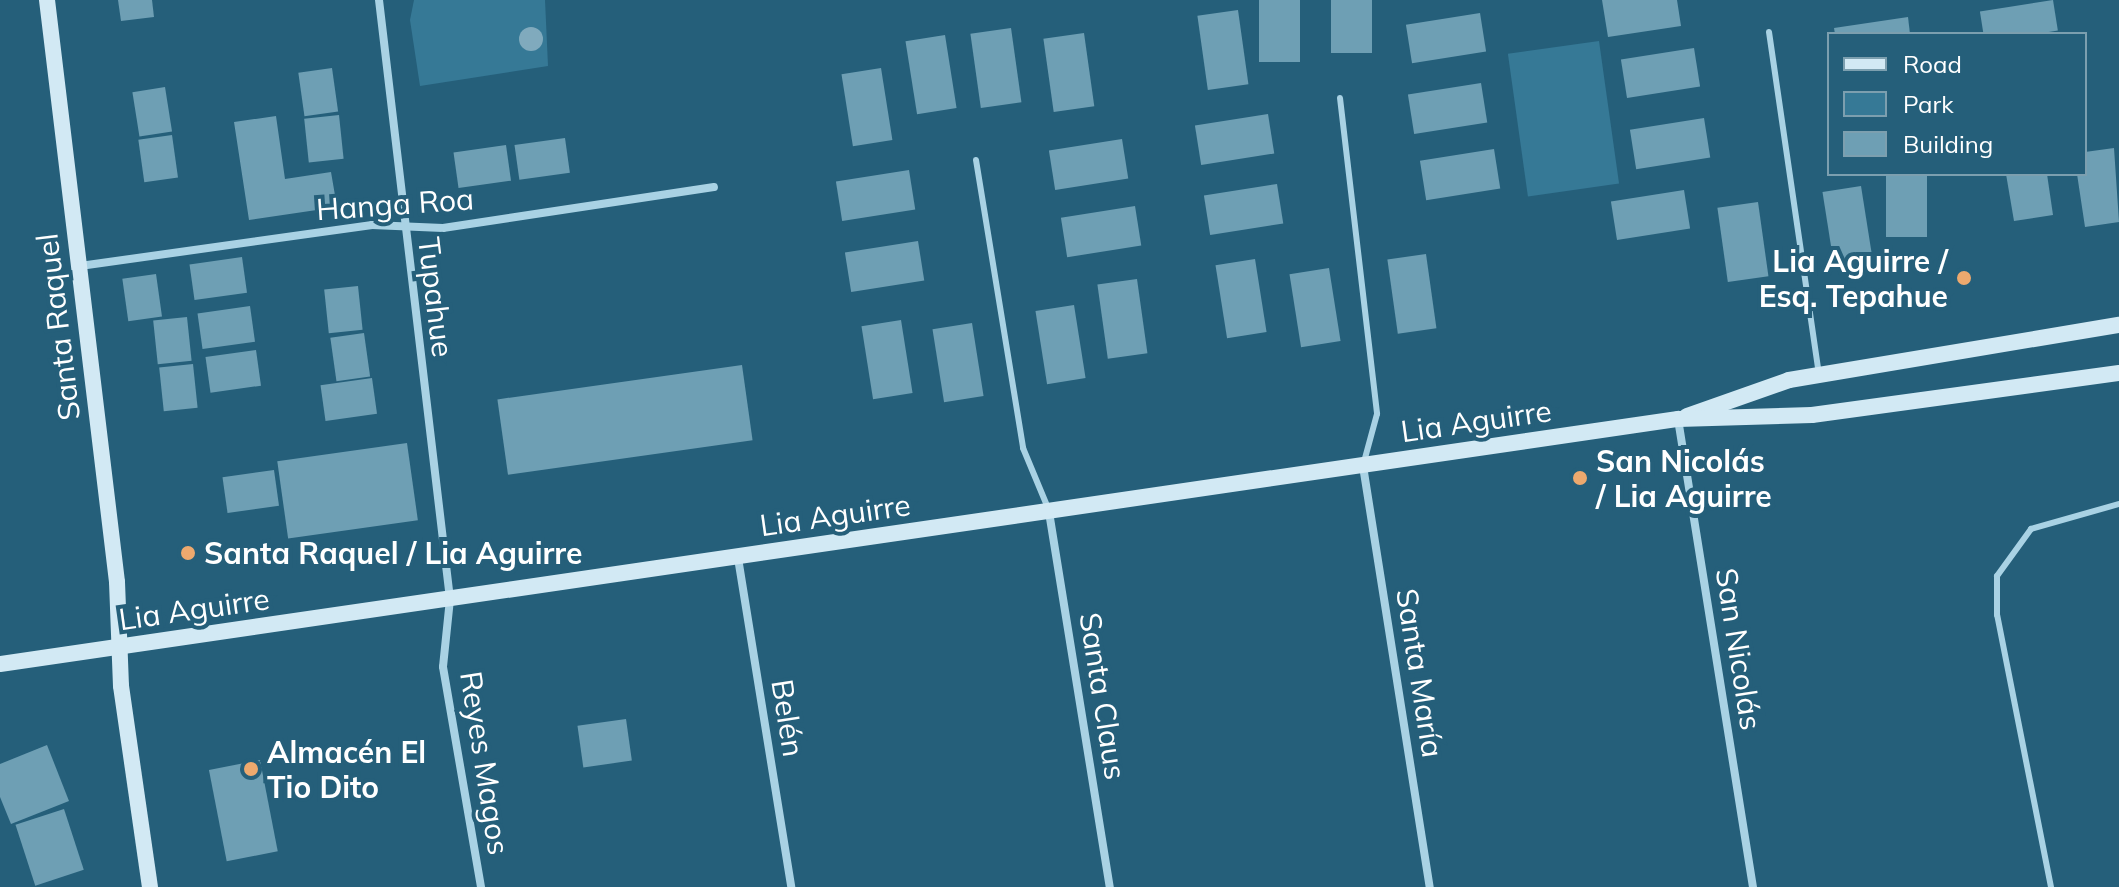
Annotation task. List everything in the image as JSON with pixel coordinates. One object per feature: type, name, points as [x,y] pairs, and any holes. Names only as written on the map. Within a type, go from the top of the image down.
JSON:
[{"type":"main road","name":"Santa Raquel","points":[[47,0],[150,887]]},
{"type":"main road","name":"Lia Aguirre","points":[[1678,419],[1819,374],[2119,325]]},
{"type":"main road","name":"Lia Aguirre","points":[[0,664],[1678,419],[1812,415],[2119,373]]},
{"type":"street","name":"Tupahue","points":[[379,0],[403,226],[450,599]]},
{"type":"street","name":"Hanga Roa","points":[[79,267],[372,225],[443,228],[714,187]]},
{"type":"street","name":"San Nicolás","points":[[1678,419],[1753,887]]},
{"type":"street","name":"Santa María","points":[[1363,466],[1430,887]]},
{"type":"street","name":"Santa Claus","points":[[1049,512],[1110,887]]},
{"type":"street","name":"Belén","points":[[738,558],[791,887]]},
{"type":"street","name":"Reyes Magos","points":[[450,599],[443,667],[481,887]]},
{"type":"lane","points":[[1769,32],[1819,374]]},
{"type":"lane","points":[[1340,98],[1377,414],[1363,466]]},
{"type":"lane","points":[[976,160],[1023,448],[1049,512]]},
{"type":"lane","points":[[2051,887],[1997,615],[1997,576],[2031,529],[2119,504]]},
{"type":"green space","points":[[414,0],[545,0],[548,66],[420,86],[410,20]]},
{"type":"green space","points":[[1599,41],[1619,184],[1528,196],[1508,54]]},
{"type":"building","points":[[118,0],[152,0],[154,17],[121,21]]},
{"type":"building","points":[[1259,0],[1300,0],[1300,62],[1259,62]]},
{"type":"building","points":[[1331,0],[1372,0],[1372,53],[1331,53]]},
{"type":"building","points":[[1602,0],[1677,0],[1681,26],[1608,37]]},
{"type":"building","points":[[2053,0],[2058,31],[1983,32],[1980,12]]},
{"type":"building","points":[[1238,10],[1248,84],[1208,90],[1197,16]]},
{"type":"building","points":[[1480,13],[1486,52],[1412,63],[1406,25]]},
{"type":"building","points":[[1908,17],[1910,32],[1835,32],[1834,28]]},
{"type":"building","points":[[1011,28],[1021,102],[981,108],[970,34]]},
{"type":"building","points":[[1084,33],[1094,106],[1054,112],[1043,39]]},
{"type":"building","points":[[945,35],[957,108],[917,114],[905,41]]},
{"type":"building","points":[[1694,48],[1700,87],[1627,98],[1621,60]]},
{"type":"building","points":[[332,68],[338,112],[304,116],[298,73]]},
{"type":"building","points":[[881,68],[892,140],[853,146],[841,74]]},
{"type":"building","points":[[1481,83],[1487,123],[1414,134],[1408,95]]},
{"type":"building","points":[[165,87],[172,131],[139,137],[132,92]]},
{"type":"building","points":[[1268,114],[1274,154],[1201,165],[1195,126]]},
{"type":"building","points":[[339,115],[344,159],[309,162],[304,119]]},
{"type":"building","points":[[276,116],[285,179],[331,172],[337,207],[249,220],[234,122]]},
{"type":"building","points":[[1704,118],[1710,158],[1636,169],[1630,130]]},
{"type":"building","points":[[172,135],[178,178],[144,182],[138,140]]},
{"type":"building","points":[[565,138],[570,173],[519,180],[514,145]]},
{"type":"building","points":[[1122,139],[1128,179],[1055,190],[1049,151]]},
{"type":"building","points":[[506,145],[511,181],[459,188],[454,152]]},
{"type":"building","points":[[2114,148],[2119,222],[2085,227],[2077,176],[2087,176],[2087,152]]},
{"type":"building","points":[[1494,149],[1500,189],[1426,200],[1420,161]]},
{"type":"building","points":[[909,170],[915,210],[842,221],[836,182]]},
{"type":"building","points":[[1886,176],[1927,176],[1927,237],[1886,237]]},
{"type":"building","points":[[2006,176],[2047,176],[2053,215],[2014,221]]},
{"type":"building","points":[[1277,184],[1283,224],[1210,235],[1204,196]]},
{"type":"building","points":[[1861,186],[1873,259],[1834,265],[1822,192]]},
{"type":"building","points":[[1684,190],[1690,229],[1617,240],[1611,202]]},
{"type":"building","points":[[1758,202],[1768,276],[1728,282],[1717,208]]},
{"type":"building","points":[[1135,206],[1141,246],[1067,257],[1061,218]]},
{"type":"building","points":[[918,241],[924,281],[851,292],[845,253]]},
{"type":"building","points":[[1426,254],[1436,328],[1398,334],[1387,259]]},
{"type":"building","points":[[242,257],[247,293],[195,300],[190,264]]},
{"type":"building","points":[[1255,259],[1267,332],[1227,338],[1215,265]]},
{"type":"building","points":[[1329,268],[1341,341],[1301,347],[1289,274]]},
{"type":"building","points":[[156,274],[162,317],[128,321],[122,279]]},
{"type":"building","points":[[1137,279],[1147,353],[1108,359],[1097,285]]},
{"type":"building","points":[[358,286],[363,330],[329,333],[324,290]]},
{"type":"building","points":[[1074,305],[1086,378],[1047,384],[1035,311]]},
{"type":"building","points":[[250,306],[255,342],[203,349],[198,313]]},
{"type":"building","points":[[187,317],[192,361],[158,364],[153,321]]},
{"type":"building","points":[[901,320],[913,393],[873,399],[861,326]]},
{"type":"building","points":[[972,323],[984,396],[944,402],[932,329]]},
{"type":"building","points":[[364,333],[370,377],[336,381],[330,338]]},
{"type":"building","points":[[256,350],[261,386],[211,393],[205,357]]},
{"type":"building","points":[[193,364],[198,408],[164,411],[159,368]]},
{"type":"building","points":[[742,365],[753,440],[508,475],[497,399]]},
{"type":"building","points":[[372,378],[377,414],[326,421],[321,385]]},
{"type":"building","points":[[407,443],[418,520],[288,538],[277,461]]},
{"type":"building","points":[[274,470],[279,506],[228,513],[223,477]]},
{"type":"building","points":[[626,719],[632,761],[583,767],[577,726]]},
{"type":"building","points":[[47,745],[69,801],[11,824],[0,797],[0,764]]},
{"type":"building","points":[[260,760],[278,851],[227,861],[209,770]]},
{"type":"building","points":[[64,809],[84,870],[35,886],[15,825]]},
{"type":"place","name":"Lia Aguirre / Esq. Tepahue","points":[[1964,278]]},
{"type":"place","name":"San Nicolás / Lia Aguirre","points":[[1580,478]]},
{"type":"place","name":"Santa Raquel / Lia Aguirre","points":[[188,553]]},
{"type":"place","name":"Almacén El Tio Dito","points":[[251,769]]}]
